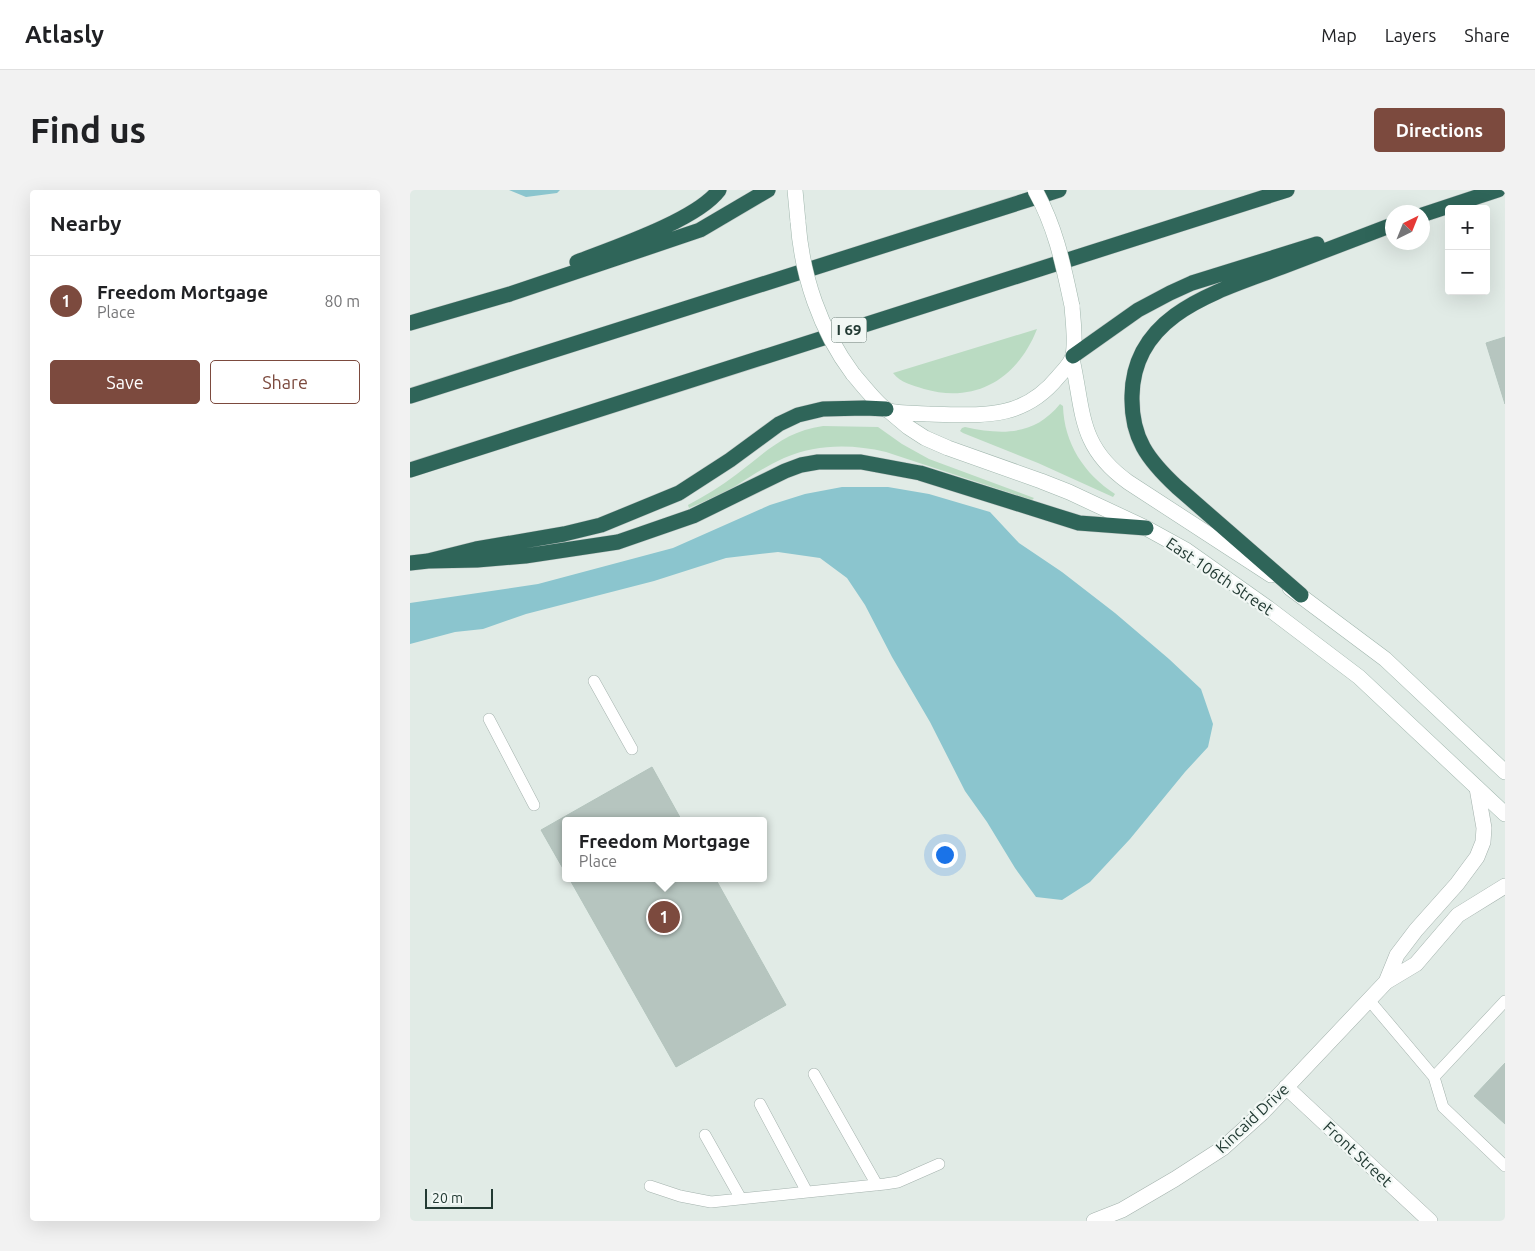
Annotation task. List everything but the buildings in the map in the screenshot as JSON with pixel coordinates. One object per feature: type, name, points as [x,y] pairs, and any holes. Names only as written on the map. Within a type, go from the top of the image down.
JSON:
[{"type":"highway","points":[[452,310],[636,239],[693,211],[719,190]]},
{"type":"highway","points":[[410,323],[519,290],[700,230],[768,190]]},
{"type":"highway","points":[[410,396],[1059,190]]},
{"type":"highway","name":"I 69","points":[[410,470],[1287,190]]},
{"type":"highway","points":[[1430,211],[1498,190]]},
{"type":"highway","points":[[1073,357],[1138,310],[1192,284],[1309,246],[1385,226]]},
{"type":"highway","points":[[1301,595],[1177,488],[1158,469],[1145,452],[1138,435],[1132,406],[1132,388],[1137,364],[1146,345],[1158,330],[1170,318],[1199,300],[1385,227]]},
{"type":"highway","points":[[428,561],[476,549],[564,534],[600,525],[643,509],[679,493],[730,460],[766,432],[798,415],[823,409],[865,408],[887,410]]},
{"type":"highway","points":[[410,563],[524,556],[618,542],[692,516],[785,471],[818,462],[861,462],[881,465],[920,473],[1079,523],[1146,528]]},
{"type":"main road","name":"East 106th Street","points":[[795,190],[802,258],[814,302],[836,349],[853,374],[887,410],[908,427],[926,438],[1040,480],[1146,528],[1186,550],[1268,608],[1359,677],[1505,814]]},
{"type":"main road","name":"East 106th Street","points":[[1035,190],[1052,226],[1059,248],[1072,306],[1073,357],[1081,412],[1085,426],[1098,453],[1107,464],[1128,482],[1301,595],[1385,659],[1505,772]]},
{"type":"main road","points":[[887,410],[978,415],[1020,408],[1042,394],[1073,357]]},
{"type":"main road","name":"Kincaid Drive","points":[[1386,982],[1397,955],[1416,930],[1457,884],[1477,857],[1484,828],[1477,788]]},
{"type":"main road","name":"Kincaid Drive","points":[[1094,1221],[1122,1210],[1223,1148],[1262,1113],[1386,982],[1416,964],[1458,915],[1505,886]]},
{"type":"main road","name":"Front Street","points":[[1286,1087],[1430,1221]]},
{"type":"lane","points":[[594,681],[632,749]]},
{"type":"lane","points":[[490,719],[534,805]]},
{"type":"lane","points":[[1369,1000],[1434,1077],[1443,1107],[1505,1166]]},
{"type":"lane","points":[[1434,1077],[1505,1001]]},
{"type":"lane","points":[[814,1074],[877,1185]]},
{"type":"lane","points":[[760,1104],[808,1192]]},
{"type":"lane","points":[[705,1135],[741,1199]]},
{"type":"lane","points":[[650,1186],[680,1196],[711,1202],[898,1182],[939,1164]]},
{"type":"green space","points":[[1037,329],[1019,361],[993,383],[978,390],[961,393],[943,393],[907,383],[893,373]]},
{"type":"green space","points":[[1060,404],[1063,406],[1067,433],[1078,456],[1094,477],[1115,494],[1113,497],[1038,463],[960,431],[965,427],[1004,432],[1017,430],[1039,422],[1050,415]]},
{"type":"green space","points":[[823,426],[878,427],[902,444],[929,459],[1034,498],[1032,500],[886,452],[873,449],[834,447],[809,450],[784,458],[734,487],[689,508],[688,505],[725,483],[776,444],[797,433]]},
{"type":"water","points":[[509,190],[560,190],[557,193],[526,197]]},
{"type":"water","points":[[842,487],[888,487],[929,494],[990,512],[1019,543],[1062,572],[1115,613],[1201,689],[1213,724],[1208,747],[1130,839],[1090,882],[1062,900],[1036,897],[1015,868],[987,822],[965,791],[930,722],[892,657],[865,605],[847,578],[820,558],[778,552],[726,558],[654,581],[526,614],[483,629],[455,632],[410,644],[410,603],[538,584],[673,548],[770,505],[805,494]]},
{"type":"place","name":"Freedom Mortgage","points":[[664,917]]}]
